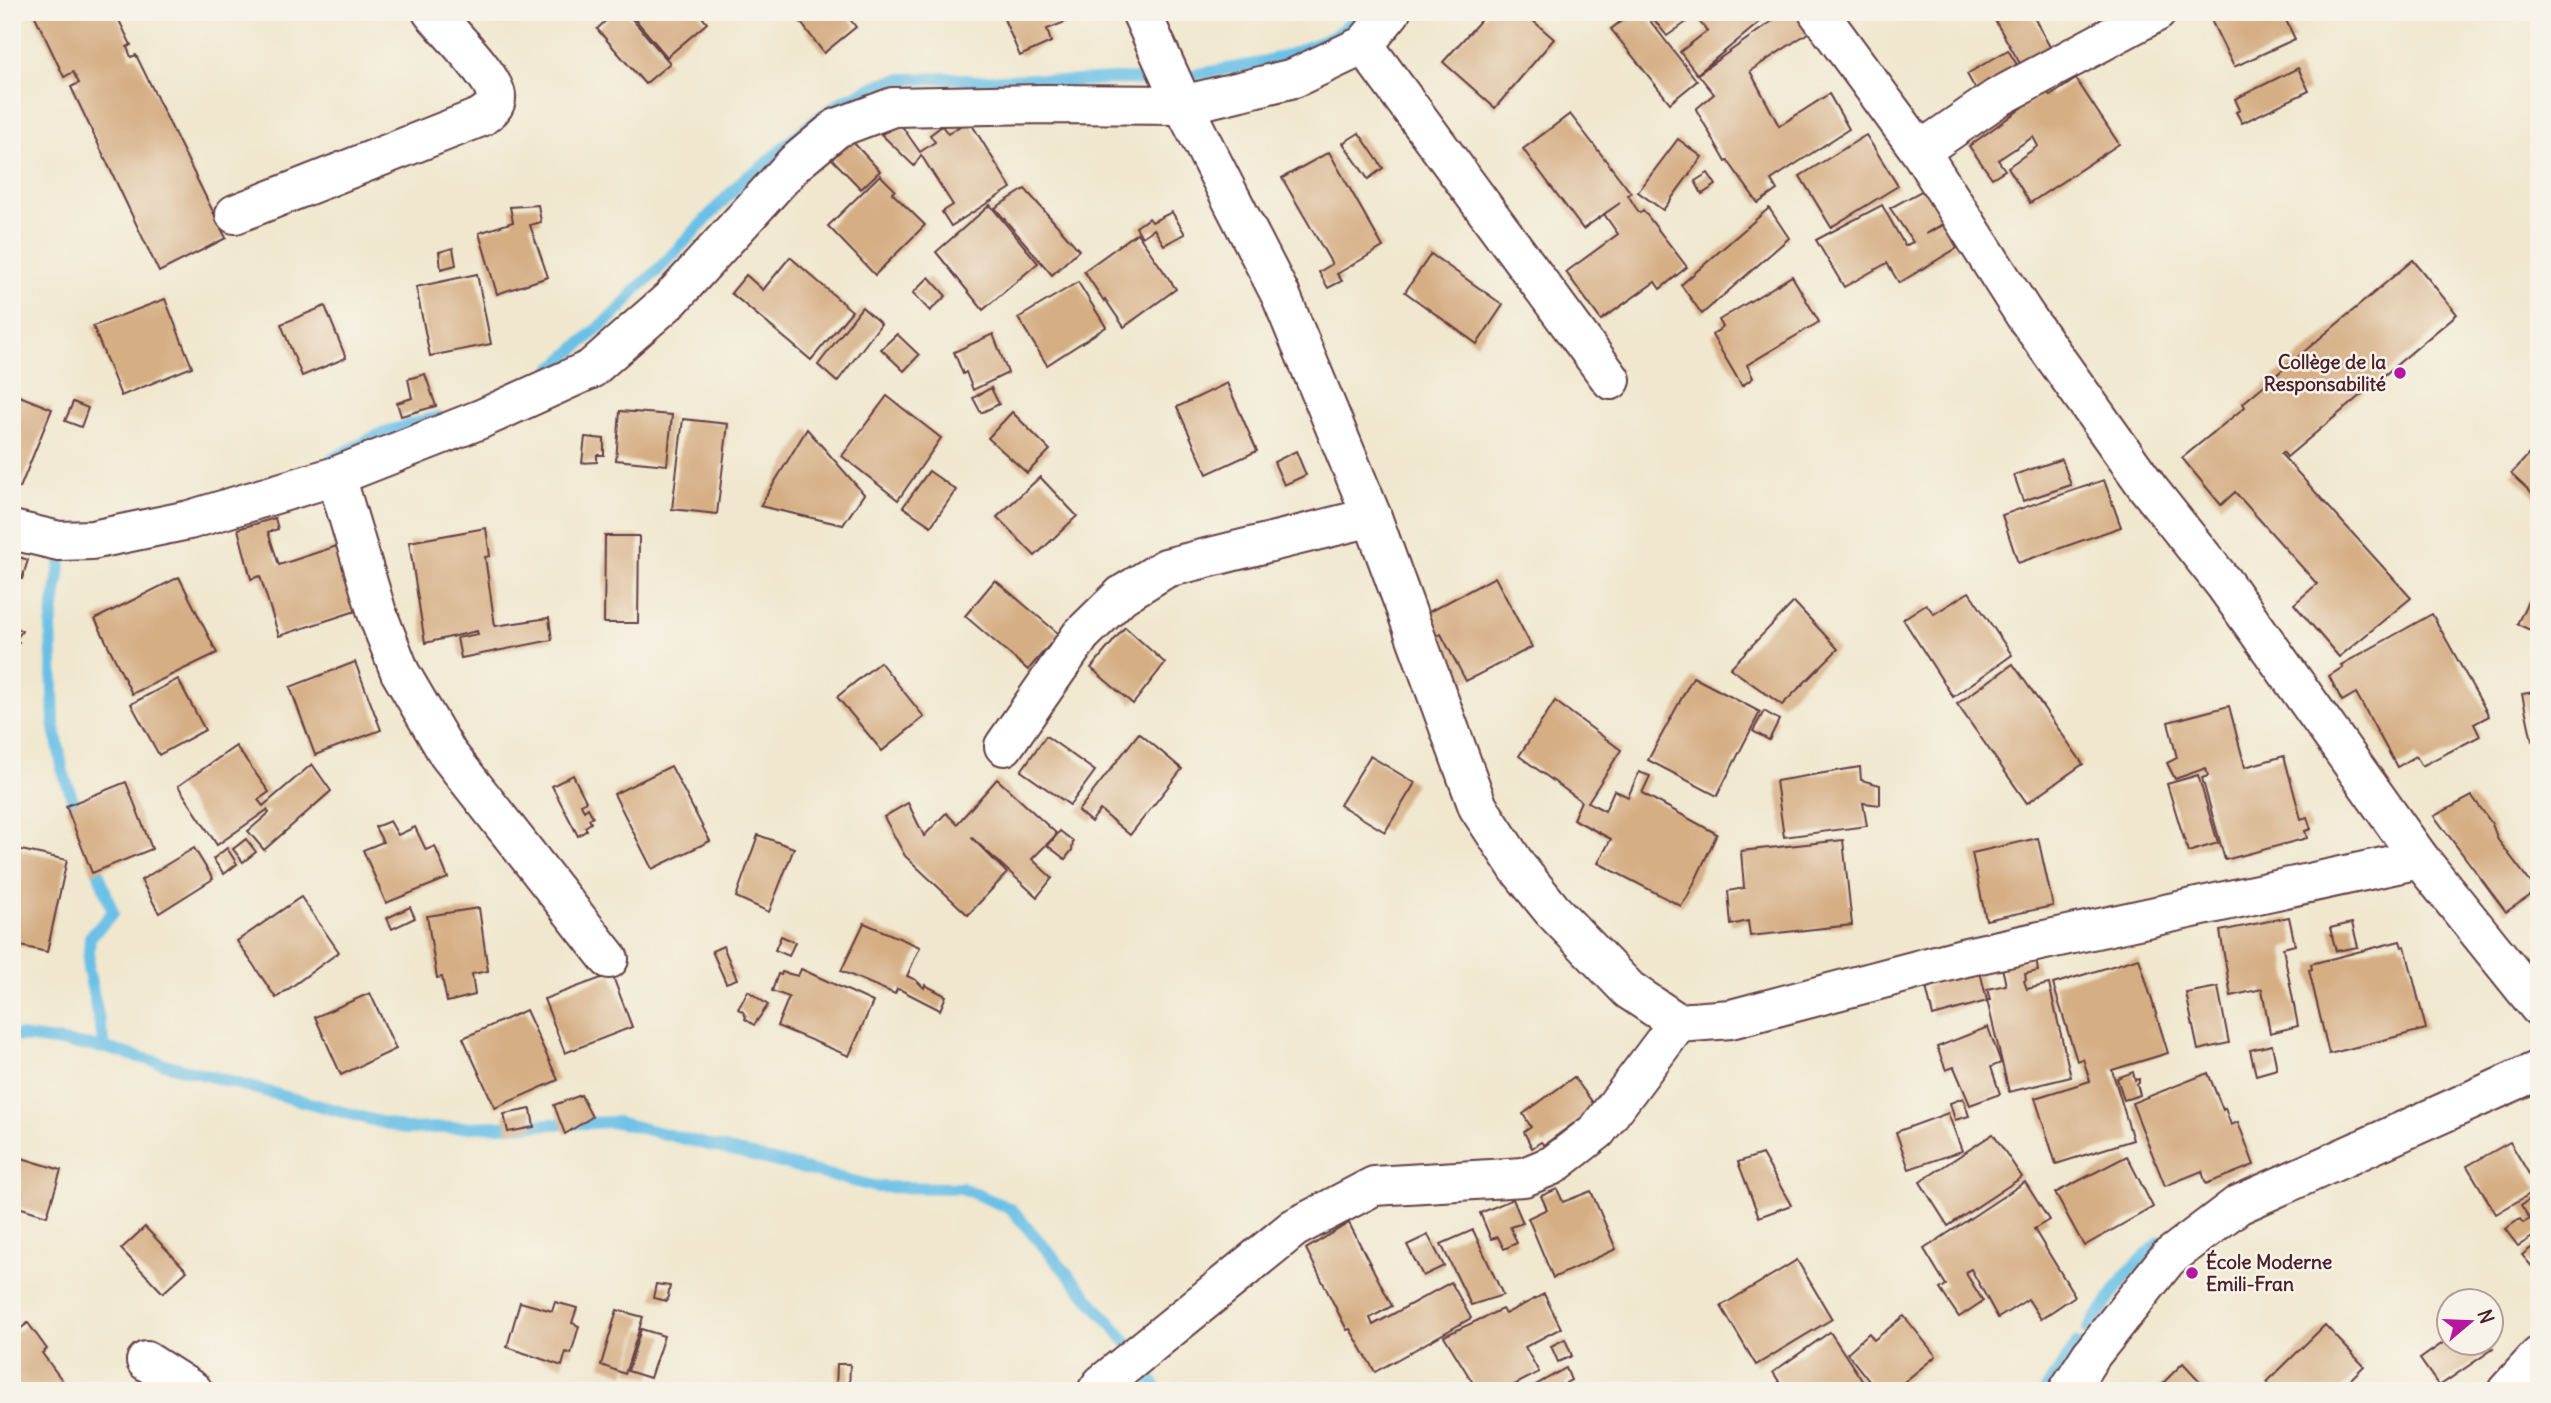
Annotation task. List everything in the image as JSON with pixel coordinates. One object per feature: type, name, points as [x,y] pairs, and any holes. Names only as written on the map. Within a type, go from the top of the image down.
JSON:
[{"type":"street","points":[[236,214],[481,117],[494,107],[496,96],[489,79],[432,12]]},
{"type":"street","points":[[1141,12],[1183,105],[1281,296],[1372,517],[1478,807],[1518,868],[1552,910],[1629,990],[1678,1023],[1731,1019],[1966,957],[2420,859]]},
{"type":"street","points":[[12,530],[59,541],[92,540],[189,520],[336,476],[481,419],[591,369],[671,299],[795,163],[837,128],[893,107],[1183,105],[1294,78],[1364,45],[1391,12]]},
{"type":"street","points":[[1818,12],[1920,151],[2024,314],[2148,488],[2225,585],[2420,859],[2539,1007]]},
{"type":"street","points":[[1920,151],[1997,98],[2157,12]]},
{"type":"street","points":[[1364,45],[1611,380]]},
{"type":"street","points":[[336,476],[377,613],[400,672],[448,754],[609,960]]},
{"type":"street","points":[[1004,746],[1081,635],[1122,595],[1166,568],[1372,517]]},
{"type":"street","points":[[1097,1391],[1102,1384],[1294,1228],[1374,1186],[1524,1177],[1553,1165],[1597,1131],[1678,1023]]},
{"type":"street","points":[[2068,1391],[2091,1355],[2168,1258],[2238,1206],[2539,1070]]},
{"type":"street","points":[[2507,1391],[2539,1356]]},
{"type":"street","points":[[146,1361],[193,1391]]},
{"type":"building","points":[[33,12],[115,12],[131,45],[127,47],[131,57],[136,55],[226,238],[159,272],[71,87],[79,83],[73,72],[64,77]]},
{"type":"building","points":[[615,12],[626,12],[670,63],[645,84],[597,29]]},
{"type":"building","points":[[629,12],[698,12],[707,23],[667,57]]},
{"type":"building","points":[[793,12],[844,12],[856,27],[824,53]]},
{"type":"building","points":[[1001,12],[1064,12],[1068,21],[1047,29],[1051,42],[1020,56]]},
{"type":"building","points":[[1488,12],[1523,12],[1554,39],[1495,108],[1443,62]]},
{"type":"building","points":[[1633,12],[1643,12],[1697,81],[1670,103],[1611,29]]},
{"type":"building","points":[[1648,12],[1772,12],[1697,74],[1680,52],[1707,31],[1695,16],[1667,36]]},
{"type":"building","points":[[1785,12],[1807,12],[1817,27],[1750,71],[1779,126],[1829,94],[1849,129],[1771,180],[1777,190],[1758,203],[1728,161],[1726,162],[1696,109],[1714,94],[1698,74]]},
{"type":"building","points":[[1990,12],[2031,12],[2050,47],[2021,65]]},
{"type":"building","points":[[2282,12],[2295,39],[2234,67],[2208,14]]},
{"type":"building","points":[[2008,50],[2019,68],[1977,92],[1967,74]]},
{"type":"building","points":[[2298,68],[2309,91],[2242,123],[2236,112],[2240,110],[2235,99]]},
{"type":"building","points":[[2076,79],[2119,144],[2030,203],[2008,167],[2038,146],[2033,137],[1998,160],[2005,170],[1992,178],[1969,146],[2047,90],[2050,96]]},
{"type":"building","points":[[1570,114],[1631,193],[1628,195],[1636,208],[1640,213],[1643,210],[1687,267],[1660,289],[1655,282],[1601,320],[1566,272],[1618,234],[1604,214],[1583,229],[1523,149]]},
{"type":"building","points":[[969,120],[1011,188],[951,226],[942,212],[953,205],[921,155],[914,166],[881,134],[901,125],[920,152],[935,142],[930,135],[942,126],[948,134]]},
{"type":"building","points":[[1359,133],[1383,168],[1368,179],[1343,143]]},
{"type":"building","points":[[1866,135],[1898,186],[1831,227],[1800,176]]},
{"type":"building","points":[[1678,139],[1702,157],[1663,210],[1638,192]]},
{"type":"building","points":[[851,140],[880,171],[861,189],[832,159]]},
{"type":"building","points":[[1329,152],[1383,247],[1337,274],[1342,281],[1328,288],[1319,272],[1332,264],[1282,178]]},
{"type":"building","points":[[1708,173],[1716,185],[1702,194],[1695,181]]},
{"type":"building","points":[[880,175],[895,190],[892,193],[925,225],[875,275],[828,226]]},
{"type":"building","points":[[1025,189],[1079,250],[1052,275],[995,208]]},
{"type":"building","points":[[1925,189],[1944,223],[1926,234],[1945,224],[1957,248],[1899,283],[1887,263],[1844,287],[1816,240],[1882,205],[1905,246],[1913,242],[1890,208]]},
{"type":"building","points":[[538,205],[541,222],[530,225],[548,277],[497,294],[479,233],[513,222],[510,207]]},
{"type":"building","points":[[990,205],[1038,263],[983,310],[936,252]]},
{"type":"building","points":[[1769,208],[1789,238],[1702,314],[1681,285]]},
{"type":"building","points":[[1172,212],[1185,234],[1164,245],[1154,229],[1142,237],[1136,227],[1149,218],[1152,222]]},
{"type":"building","points":[[1137,233],[1176,289],[1124,327],[1084,271]]},
{"type":"building","points":[[453,248],[456,265],[441,269],[439,252]]},
{"type":"building","points":[[1431,254],[1503,305],[1477,344],[1405,292]]},
{"type":"building","points":[[790,257],[852,311],[811,360],[731,293],[746,275],[763,290]]},
{"type":"building","points":[[2413,260],[2457,314],[2287,457],[2283,452],[2281,454],[2411,598],[2339,657],[2294,604],[2317,584],[2235,492],[2221,505],[2182,458],[2245,407],[2243,403]]},
{"type":"building","points":[[477,274],[491,344],[430,356],[416,287]]},
{"type":"building","points":[[1792,276],[1819,322],[1747,365],[1753,378],[1742,386],[1712,335],[1723,327],[1719,320]]},
{"type":"building","points":[[929,277],[946,296],[930,311],[913,293]]},
{"type":"building","points":[[1078,282],[1106,327],[1047,365],[1018,318]]},
{"type":"building","points":[[165,299],[192,367],[121,396],[93,326]]},
{"type":"building","points":[[325,306],[346,358],[302,376],[281,324]]},
{"type":"building","points":[[862,307],[881,324],[837,382],[818,365]]},
{"type":"building","points":[[897,334],[919,355],[904,371],[881,349]]},
{"type":"building","points":[[993,334],[1008,373],[973,390],[954,352]]},
{"type":"building","points":[[425,374],[436,406],[401,416],[397,403],[412,398],[408,379]]},
{"type":"building","points":[[1227,383],[1257,451],[1207,474],[1177,407]]},
{"type":"building","points":[[991,388],[999,404],[981,413],[973,398]]},
{"type":"building","points":[[12,393],[52,409],[20,488],[12,485]]},
{"type":"building","points":[[887,396],[941,438],[898,500],[842,456]]},
{"type":"building","points":[[73,402],[88,408],[81,427],[65,421]]},
{"type":"building","points":[[620,411],[672,415],[667,465],[616,460]]},
{"type":"building","points":[[1012,412],[1050,450],[1027,473],[988,438]]},
{"type":"building","points":[[683,419],[728,424],[717,514],[672,509]]},
{"type":"building","points":[[807,429],[864,494],[843,525],[760,506]]},
{"type":"building","points":[[585,437],[604,439],[604,455],[597,455],[597,462],[582,463]]},
{"type":"building","points":[[2539,443],[2539,500],[2511,474]]},
{"type":"building","points":[[1296,451],[1306,475],[1284,485],[1274,462]]},
{"type":"building","points":[[2062,459],[2071,485],[2023,501],[2014,475]]},
{"type":"building","points":[[929,471],[956,490],[931,526],[903,507]]},
{"type":"building","points":[[1040,477],[1077,516],[1035,556],[997,517]]},
{"type":"building","points":[[2104,480],[2121,527],[2018,563],[2002,515]]},
{"type":"building","points":[[275,518],[278,529],[268,532],[279,565],[340,545],[362,609],[279,636],[260,576],[251,579],[238,529]]},
{"type":"building","points":[[486,528],[490,556],[485,557],[495,626],[549,618],[552,640],[461,658],[457,638],[478,634],[477,631],[425,643],[409,542]]},
{"type":"building","points":[[605,536],[639,536],[638,623],[604,623]]},
{"type":"building","points":[[13,555],[28,560],[22,579],[12,576]]},
{"type":"building","points":[[179,577],[217,653],[132,694],[95,619]]},
{"type":"building","points":[[1495,577],[1532,647],[1466,681],[1441,634],[1434,637],[1423,615]]},
{"type":"building","points":[[995,580],[1059,634],[1028,670],[965,616]]},
{"type":"building","points":[[1969,592],[2012,655],[1953,697],[1903,619],[1926,604],[1934,614]]},
{"type":"building","points":[[2529,599],[2539,604],[2539,634],[2517,624]]},
{"type":"building","points":[[1794,602],[1838,649],[1782,705],[1730,668]]},
{"type":"building","points":[[2432,614],[2489,716],[2474,724],[2480,736],[2422,766],[2416,756],[2397,767],[2356,693],[2342,701],[2329,676],[2343,667],[2341,665]]},
{"type":"building","points":[[12,625],[22,631],[15,641],[19,642],[12,655]]},
{"type":"building","points":[[1125,627],[1165,663],[1133,704],[1091,668]]},
{"type":"building","points":[[355,662],[381,730],[315,755],[290,687]]},
{"type":"building","points":[[880,662],[924,717],[882,751],[837,697]]},
{"type":"building","points":[[2013,664],[2083,764],[2027,803],[1957,704]]},
{"type":"building","points":[[1693,677],[1760,712],[1717,796],[1648,760]]},
{"type":"building","points":[[178,679],[205,730],[159,755],[131,704]]},
{"type":"building","points":[[2539,691],[2539,740],[2532,741],[2522,694]]},
{"type":"building","points":[[1555,701],[1621,750],[1588,802],[1605,811],[1614,790],[1628,797],[1639,772],[1650,776],[1642,793],[1717,834],[1681,906],[1598,863],[1611,839],[1573,819],[1581,801],[1519,756]]},
{"type":"building","points":[[2229,706],[2245,767],[2284,756],[2301,819],[2307,817],[2311,829],[2305,831],[2307,838],[2225,860],[2202,778],[2208,776],[2206,768],[2175,779],[2167,763],[2177,758],[2168,722]]},
{"type":"building","points":[[1764,711],[1779,720],[1769,740],[1753,731]]},
{"type":"building","points":[[1139,733],[1182,769],[1130,835],[1100,810],[1091,822],[1078,811]]},
{"type":"building","points":[[1046,736],[1095,771],[1070,805],[1021,771]]},
{"type":"building","points":[[236,746],[269,792],[258,800],[263,806],[312,764],[331,791],[264,850],[248,831],[269,813],[267,810],[217,845],[178,786]]},
{"type":"building","points":[[1370,756],[1415,783],[1385,832],[1340,805]]},
{"type":"building","points":[[671,766],[710,841],[652,869],[614,794]]},
{"type":"building","points":[[1860,767],[1861,780],[1880,785],[1880,805],[1863,803],[1867,826],[1784,837],[1776,781]]},
{"type":"building","points":[[573,775],[586,801],[581,804],[584,811],[588,808],[593,817],[589,819],[591,823],[585,827],[587,830],[578,836],[552,786]]},
{"type":"building","points":[[2198,775],[2218,843],[2188,852],[2167,784]]},
{"type":"building","points":[[997,779],[1057,834],[1032,859],[1052,878],[1037,897],[971,837],[1007,873],[968,915],[905,856],[884,817],[908,803],[924,836],[946,813],[957,824]]},
{"type":"building","points":[[126,782],[152,849],[92,873],[66,806]]},
{"type":"building","points":[[2472,796],[2492,824],[2498,840],[2537,891],[2506,912],[2434,816]]},
{"type":"building","points":[[390,821],[398,835],[415,827],[426,850],[435,846],[448,878],[386,903],[363,850],[383,842],[375,827]]},
{"type":"building","points":[[1060,831],[1073,841],[1072,850],[1065,859],[1048,846]]},
{"type":"building","points":[[758,835],[794,848],[769,912],[736,897]]},
{"type":"building","points":[[2038,838],[2053,906],[1986,920],[1972,853]]},
{"type":"building","points":[[246,839],[256,852],[243,862],[233,849]]},
{"type":"building","points":[[1843,840],[1852,925],[1750,936],[1748,921],[1731,925],[1728,891],[1744,888],[1741,851]]},
{"type":"building","points":[[12,848],[67,860],[47,952],[12,944]]},
{"type":"building","points":[[194,848],[213,879],[159,913],[141,880]]},
{"type":"building","points":[[227,848],[237,864],[224,874],[213,859]]},
{"type":"building","points":[[301,897],[339,952],[276,998],[237,941]]},
{"type":"building","points":[[410,907],[415,918],[392,929],[387,918]]},
{"type":"building","points":[[479,908],[488,971],[472,974],[475,995],[447,1002],[442,977],[437,978],[427,916]]},
{"type":"building","points":[[2289,917],[2295,945],[2283,948],[2298,1026],[2270,1033],[2262,989],[2231,996],[2220,931]]},
{"type":"building","points":[[864,923],[920,947],[907,976],[924,988],[925,985],[946,996],[940,1010],[901,990],[897,989],[895,994],[841,971]]},
{"type":"building","points":[[2352,923],[2358,947],[2336,951],[2330,928]]},
{"type":"building","points":[[781,936],[795,942],[789,956],[775,950]]},
{"type":"building","points":[[2400,941],[2402,947],[2405,946],[2426,1029],[2329,1054],[2309,970],[2312,969],[2311,964]]},
{"type":"building","points":[[723,946],[737,979],[726,983],[712,951]]},
{"type":"building","points":[[2139,958],[2168,1053],[2112,1070],[2133,1140],[2056,1164],[2035,1098],[2090,1081],[2083,1059],[2077,1061],[2053,984]]},
{"type":"building","points":[[2036,959],[2038,971],[2025,974],[2024,981],[2027,989],[2049,984],[2071,1077],[2009,1092],[1987,1000],[1990,1000],[1987,989],[2006,985],[2001,963]]},
{"type":"building","points":[[1979,967],[1987,1001],[1933,1016],[1926,987]]},
{"type":"building","points":[[801,969],[873,1002],[849,1056],[777,1026],[789,997],[772,991],[778,974],[781,975],[782,972],[798,976]]},
{"type":"building","points":[[612,974],[632,1027],[565,1053],[544,999]]},
{"type":"building","points":[[2218,987],[2229,1043],[2198,1050],[2186,993]]},
{"type":"building","points":[[748,991],[768,1005],[754,1025],[745,1019],[743,1012],[738,1009]]},
{"type":"building","points":[[370,993],[396,1049],[341,1075],[315,1017]]},
{"type":"building","points":[[526,1010],[558,1080],[495,1108],[463,1038]]},
{"type":"building","points":[[1988,1027],[2001,1063],[1991,1067],[2000,1094],[1970,1105],[1954,1067],[1946,1070],[1937,1047]]},
{"type":"building","points":[[2272,1045],[2277,1069],[2256,1075],[2250,1050]]},
{"type":"building","points":[[2133,1072],[2135,1080],[2139,1079],[2137,1084],[2140,1095],[2124,1100],[2117,1078]]},
{"type":"building","points":[[2208,1073],[2231,1125],[2238,1122],[2254,1165],[2206,1184],[2202,1171],[2165,1186],[2132,1103]]},
{"type":"building","points":[[1574,1077],[1596,1107],[1544,1145],[1541,1142],[1532,1148],[1524,1132],[1531,1127],[1523,1114]]},
{"type":"building","points":[[581,1095],[592,1117],[565,1134],[554,1105]]},
{"type":"building","points":[[1963,1098],[1969,1116],[1955,1120],[1950,1103]]},
{"type":"building","points":[[531,1109],[534,1127],[508,1132],[504,1114]]},
{"type":"building","points":[[1948,1113],[1962,1151],[1909,1169],[1896,1132]]},
{"type":"building","points":[[1993,1134],[2022,1177],[1948,1226],[1920,1182]]},
{"type":"building","points":[[2510,1142],[2538,1189],[2496,1214],[2467,1166]]},
{"type":"building","points":[[1762,1154],[1791,1205],[1759,1217],[1738,1162]]},
{"type":"building","points":[[12,1155],[61,1170],[47,1216],[12,1205]]},
{"type":"building","points":[[2127,1156],[2153,1207],[2084,1246],[2055,1193]]},
{"type":"building","points":[[2025,1182],[2049,1220],[2034,1229],[2075,1296],[2041,1319],[2028,1299],[1998,1318],[1971,1269],[1965,1272],[1983,1301],[1959,1317],[1940,1289],[1946,1285],[1924,1249]]},
{"type":"building","points":[[1557,1189],[1563,1202],[1591,1191],[1616,1249],[1553,1278],[1528,1218],[1547,1209],[1541,1196]]},
{"type":"building","points":[[2536,1195],[2539,1200],[2539,1233],[2518,1246],[2505,1229],[2520,1219],[2523,1223],[2530,1219],[2521,1205]]},
{"type":"building","points":[[1513,1199],[1523,1223],[1510,1227],[1517,1243],[1504,1249],[1498,1237],[1491,1239],[1480,1213]]},
{"type":"building","points":[[1349,1223],[1392,1306],[1370,1318],[1373,1325],[1451,1282],[1471,1318],[1375,1372],[1350,1329],[1347,1330],[1306,1249]]},
{"type":"building","points":[[145,1227],[187,1271],[163,1293],[121,1249]]},
{"type":"building","points":[[1473,1230],[1503,1295],[1471,1305],[1441,1244]]},
{"type":"building","points":[[1428,1235],[1444,1266],[1423,1276],[1407,1245]]},
{"type":"building","points":[[2539,1242],[2539,1275],[2522,1255]]},
{"type":"building","points":[[1797,1260],[1832,1319],[1756,1365],[1721,1306]]},
{"type":"building","points":[[656,1284],[670,1286],[667,1301],[653,1298]]},
{"type":"building","points":[[1544,1294],[1561,1328],[1525,1347],[1539,1372],[1503,1391],[1478,1391],[1444,1336],[1502,1309],[1505,1314]]},
{"type":"building","points":[[520,1302],[552,1311],[555,1302],[577,1308],[572,1323],[579,1326],[571,1354],[566,1352],[562,1366],[507,1347]]},
{"type":"building","points":[[617,1310],[643,1317],[625,1374],[601,1365]]},
{"type":"building","points":[[1904,1316],[1936,1356],[1893,1391],[1877,1391],[1847,1353],[1869,1333],[1874,1340]]},
{"type":"building","points":[[28,1323],[47,1349],[42,1353],[70,1391],[12,1391],[12,1335]]},
{"type":"building","points":[[2325,1325],[2364,1366],[2339,1391],[2276,1391],[2267,1382]]},
{"type":"building","points":[[641,1329],[664,1336],[650,1378],[628,1371]]},
{"type":"building","points":[[1830,1332],[1869,1391],[1785,1391],[1773,1372]]},
{"type":"building","points":[[1565,1339],[1572,1356],[1558,1362],[1551,1346]]},
{"type":"building","points":[[2436,1348],[2436,1358],[2480,1358],[2439,1386],[2420,1359]]},
{"type":"building","points":[[2183,1363],[2209,1391],[2155,1391]]},
{"type":"building","points":[[837,1364],[850,1364],[849,1391],[836,1391]]},
{"type":"building","points":[[1566,1368],[1571,1380],[1566,1383],[1570,1391],[1536,1391],[1534,1386]]},
{"type":"waterway","points":[[551,370],[622,307],[635,290],[655,273],[745,178],[841,102],[883,83],[904,79],[951,78],[972,81],[1034,79],[1061,82],[1166,80],[1255,64],[1291,54],[1333,37],[1365,12]]},
{"type":"waterway","points":[[332,459],[382,433],[438,417]]},
{"type":"waterway","points":[[63,546],[51,627],[54,723],[63,772],[79,817]]},
{"type":"waterway","points":[[93,857],[113,913],[90,937],[88,969],[105,1048]]},
{"type":"waterway","points":[[12,1035],[105,1048],[406,1129],[617,1122],[877,1187],[962,1188],[1011,1209],[1133,1349],[1158,1391]]},
{"type":"waterway","points":[[2088,1330],[2127,1273],[2160,1242]]},
{"type":"waterway","points":[[2045,1391],[2077,1344]]},
{"type":"place","name":"Collège de la Responsabilité","points":[[2400,373]]},
{"type":"place","name":"École Moderne Emili-Fran","points":[[2192,1273]]}]
